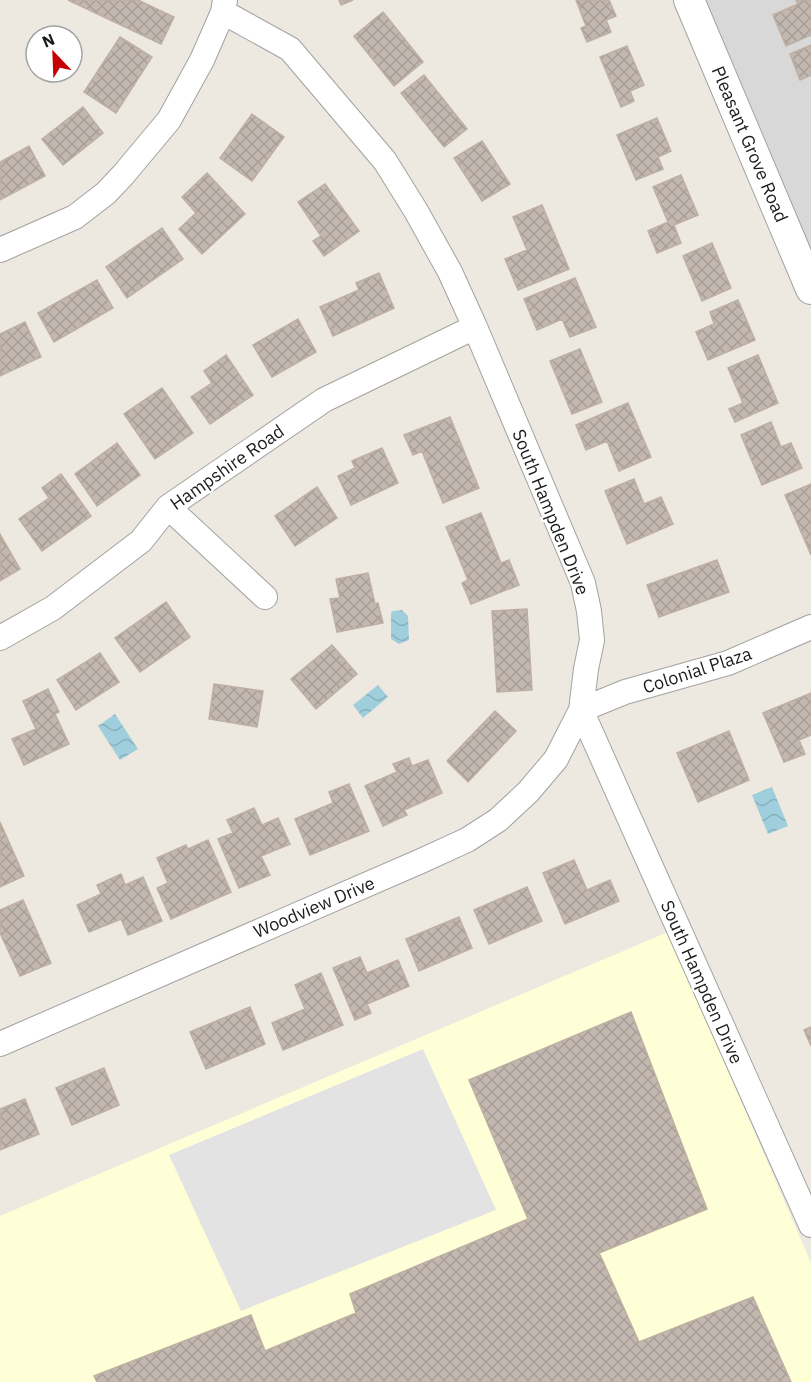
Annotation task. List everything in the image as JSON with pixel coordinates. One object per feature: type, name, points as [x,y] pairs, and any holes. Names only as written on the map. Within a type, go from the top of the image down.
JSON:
[{"type":"street","name":"Pleasant Grove Road","points":[[689,0],[811,289]]},
{"type":"street","points":[[0,250],[75,217],[106,193],[123,175],[169,120],[202,60],[224,6]]},
{"type":"street","name":"South Hampden Drive","points":[[224,6],[290,49],[385,161],[450,272],[583,583],[592,640],[581,710],[811,1225]]},
{"type":"street","name":"Hampshire Road","points":[[0,638],[53,608],[141,541],[168,507],[324,399],[475,327]]},
{"type":"street","points":[[168,507],[265,597]]},
{"type":"street","name":"Colonial Plaza","points":[[581,710],[625,692],[729,663],[811,627]]},
{"type":"street","name":"Woodview Drive","points":[[0,1044],[467,840],[498,820],[528,792],[556,759],[581,710]]},
{"type":"shaded area","points":[[698,0],[811,0],[811,274]]},
{"type":"shaded area","points":[[668,932],[811,1263],[811,1382],[0,1382],[0,1216]]},
{"type":"shaded area","points":[[423,1049],[496,1210],[241,1311],[169,1155]]},
{"type":"water","points":[[402,610],[408,616],[409,640],[399,644],[391,639],[391,613]]},
{"type":"water","points":[[378,685],[388,697],[363,718],[353,705]]},
{"type":"water","points":[[115,714],[138,749],[120,760],[98,726]]},
{"type":"water","points":[[772,787],[788,826],[768,834],[752,795]]},
{"type":"building","points":[[68,0],[138,0],[174,17],[161,44]]},
{"type":"building","points":[[339,0],[353,0],[341,5]]},
{"type":"building","points":[[576,0],[609,0],[616,16],[606,20],[611,32],[587,42],[581,28],[586,26]]},
{"type":"building","points":[[796,0],[811,0],[811,35],[786,46],[773,15],[798,4]]},
{"type":"building","points":[[383,12],[423,62],[394,86],[354,36]]},
{"type":"building","points":[[120,37],[152,57],[116,113],[84,92]]},
{"type":"building","points":[[811,45],[811,75],[800,80],[790,54]]},
{"type":"building","points":[[627,46],[644,85],[630,91],[634,101],[621,107],[600,57]]},
{"type":"building","points":[[424,75],[467,129],[444,147],[401,93]]},
{"type":"building","points":[[83,107],[103,133],[63,165],[42,139]]},
{"type":"building","points":[[252,114],[284,137],[252,181],[220,158]]},
{"type":"building","points":[[657,118],[671,151],[658,157],[663,169],[636,180],[617,135]]},
{"type":"building","points":[[482,141],[510,184],[482,201],[454,158]]},
{"type":"building","points":[[29,146],[45,176],[0,200],[0,162]]},
{"type":"building","points":[[207,173],[245,214],[202,254],[179,229],[196,213],[182,197]]},
{"type":"building","points":[[681,175],[698,215],[674,225],[681,243],[657,253],[648,231],[668,222],[653,187]]},
{"type":"building","points":[[325,184],[359,231],[324,256],[313,241],[321,236],[298,202]]},
{"type":"building","points":[[542,205],[569,269],[518,290],[505,259],[527,250],[513,217]]},
{"type":"building","points":[[162,228],[183,259],[127,298],[106,267]]},
{"type":"building","points":[[712,243],[731,288],[702,301],[683,256]]},
{"type":"building","points":[[379,273],[394,308],[333,336],[320,307],[359,290],[356,283]]},
{"type":"building","points":[[575,278],[596,327],[570,337],[562,319],[537,330],[524,299]]},
{"type":"building","points":[[97,280],[113,308],[54,342],[38,313]]},
{"type":"building","points":[[738,300],[755,340],[708,360],[696,332],[714,324],[710,312]]},
{"type":"building","points":[[298,319],[316,352],[272,377],[253,345]]},
{"type":"building","points":[[25,322],[41,357],[0,376],[0,334]]},
{"type":"building","points":[[580,349],[602,402],[572,414],[550,361]]},
{"type":"building","points":[[226,355],[253,395],[210,424],[191,397],[212,383],[204,371]]},
{"type":"building","points":[[758,355],[778,403],[735,422],[729,409],[743,403],[728,368]]},
{"type":"building","points":[[162,388],[193,433],[155,459],[124,414]]},
{"type":"building","points":[[628,403],[651,457],[619,471],[607,441],[586,450],[576,425]]},
{"type":"building","points":[[450,417],[479,488],[443,503],[422,451],[413,455],[404,435]]},
{"type":"building","points":[[771,422],[781,447],[791,443],[802,468],[762,485],[741,435]]},
{"type":"building","points":[[117,443],[140,475],[97,506],[75,474]]},
{"type":"building","points":[[382,448],[398,483],[351,505],[338,476],[355,468],[352,461]]},
{"type":"building","points":[[61,474],[91,516],[42,551],[19,519],[49,498],[42,488]]},
{"type":"building","points":[[634,479],[644,504],[661,497],[673,524],[627,544],[605,491]]},
{"type":"building","points":[[811,484],[811,555],[785,495]]},
{"type":"building","points":[[317,487],[337,518],[295,546],[275,516]]},
{"type":"building","points":[[481,513],[501,563],[509,560],[519,585],[471,604],[462,583],[468,580],[446,527]]},
{"type":"building","points":[[0,534],[20,569],[0,581]]},
{"type":"building","points":[[717,560],[729,592],[659,617],[647,585]]},
{"type":"building","points":[[368,573],[375,604],[378,603],[383,623],[337,632],[330,599],[340,598],[336,579]]},
{"type":"building","points":[[166,602],[190,637],[140,672],[115,638]]},
{"type":"building","points":[[527,609],[532,690],[497,692],[492,611]]},
{"type":"building","points":[[332,645],[357,674],[316,709],[291,679]]},
{"type":"building","points":[[100,653],[119,682],[76,710],[57,680]]},
{"type":"building","points":[[214,684],[263,691],[257,727],[209,719]]},
{"type":"building","points":[[48,689],[59,712],[55,714],[69,744],[24,765],[12,739],[36,729],[23,701]]},
{"type":"building","points":[[811,693],[811,735],[799,740],[805,754],[784,762],[763,713]]},
{"type":"building","points":[[495,711],[516,731],[468,782],[447,761]]},
{"type":"building","points":[[729,731],[749,780],[698,802],[677,753]]},
{"type":"building","points":[[409,758],[412,766],[428,760],[442,793],[404,810],[407,815],[383,826],[365,786],[397,772],[393,764]]},
{"type":"building","points":[[349,784],[369,831],[310,855],[295,819],[333,803],[329,792]]},
{"type":"building","points":[[254,808],[262,825],[278,818],[290,844],[261,856],[270,875],[239,888],[218,839],[233,833],[227,820]]},
{"type":"building","points":[[0,822],[24,876],[0,887]]},
{"type":"building","points":[[208,840],[231,892],[171,919],[157,888],[168,883],[157,858],[186,845],[188,849]]},
{"type":"building","points":[[574,860],[587,890],[610,880],[619,901],[565,924],[543,873]]},
{"type":"building","points":[[121,874],[125,885],[143,877],[162,921],[128,935],[121,919],[89,932],[77,905],[101,894],[97,885]]},
{"type":"building","points":[[527,887],[542,921],[489,944],[474,910]]},
{"type":"building","points":[[23,900],[51,963],[20,976],[0,933],[0,910]]},
{"type":"building","points":[[459,917],[472,948],[419,971],[406,939]]},
{"type":"building","points":[[360,957],[367,973],[398,960],[409,986],[367,1004],[371,1013],[355,1020],[333,968]]},
{"type":"building","points":[[321,973],[343,1025],[283,1050],[272,1023],[305,1009],[295,985]]},
{"type":"building","points":[[250,1007],[265,1044],[206,1069],[190,1032]]},
{"type":"building","points":[[631,1012],[707,1209],[599,1253],[639,1342],[753,1297],[791,1382],[97,1382],[94,1376],[251,1315],[265,1351],[356,1313],[350,1294],[528,1219],[469,1080]]},
{"type":"building","points":[[811,1027],[811,1046],[804,1030]]},
{"type":"building","points":[[104,1068],[119,1105],[72,1125],[56,1088]]},
{"type":"building","points":[[25,1099],[39,1134],[0,1150],[0,1109]]}]
